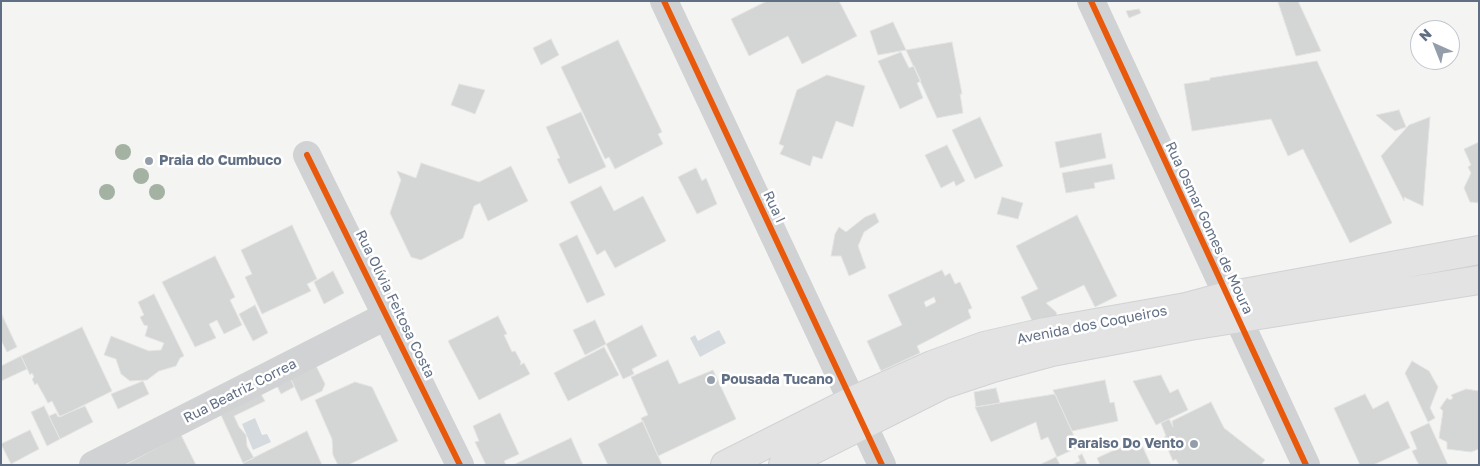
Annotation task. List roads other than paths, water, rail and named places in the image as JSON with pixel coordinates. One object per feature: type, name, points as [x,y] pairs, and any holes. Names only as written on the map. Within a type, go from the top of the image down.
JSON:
[{"type":"main road","name":"Avenida dos Coqueiros","points":[[1232,307],[1479,250]]},
{"type":"main road","name":"Avenida dos Coqueiros","points":[[783,465],[857,413],[932,365],[984,346],[1044,332],[1186,307],[1232,307],[1479,280]]},
{"type":"main road","name":"Avenida dos Coqueiros","points":[[726,465],[857,413]]},
{"type":"street","name":"Rua I","points":[[664,1],[882,465]]},
{"type":"street","name":"Rua Osmar Gomes de Moura","points":[[1091,1],[1306,465]]},
{"type":"street","name":"Rua Olívia Feitosa Costa","points":[[307,155],[460,465]]},
{"type":"street","name":"Rua Beatriz Correa","points":[[94,465],[386,316]]},
{"type":"place","name":"Praia do Cumbuco","points":[[149,161]]},
{"type":"place","name":"Pousada Tucano","points":[[711,380]]},
{"type":"place","name":"Paraiso Do Vento","points":[[1194,444]]}]
